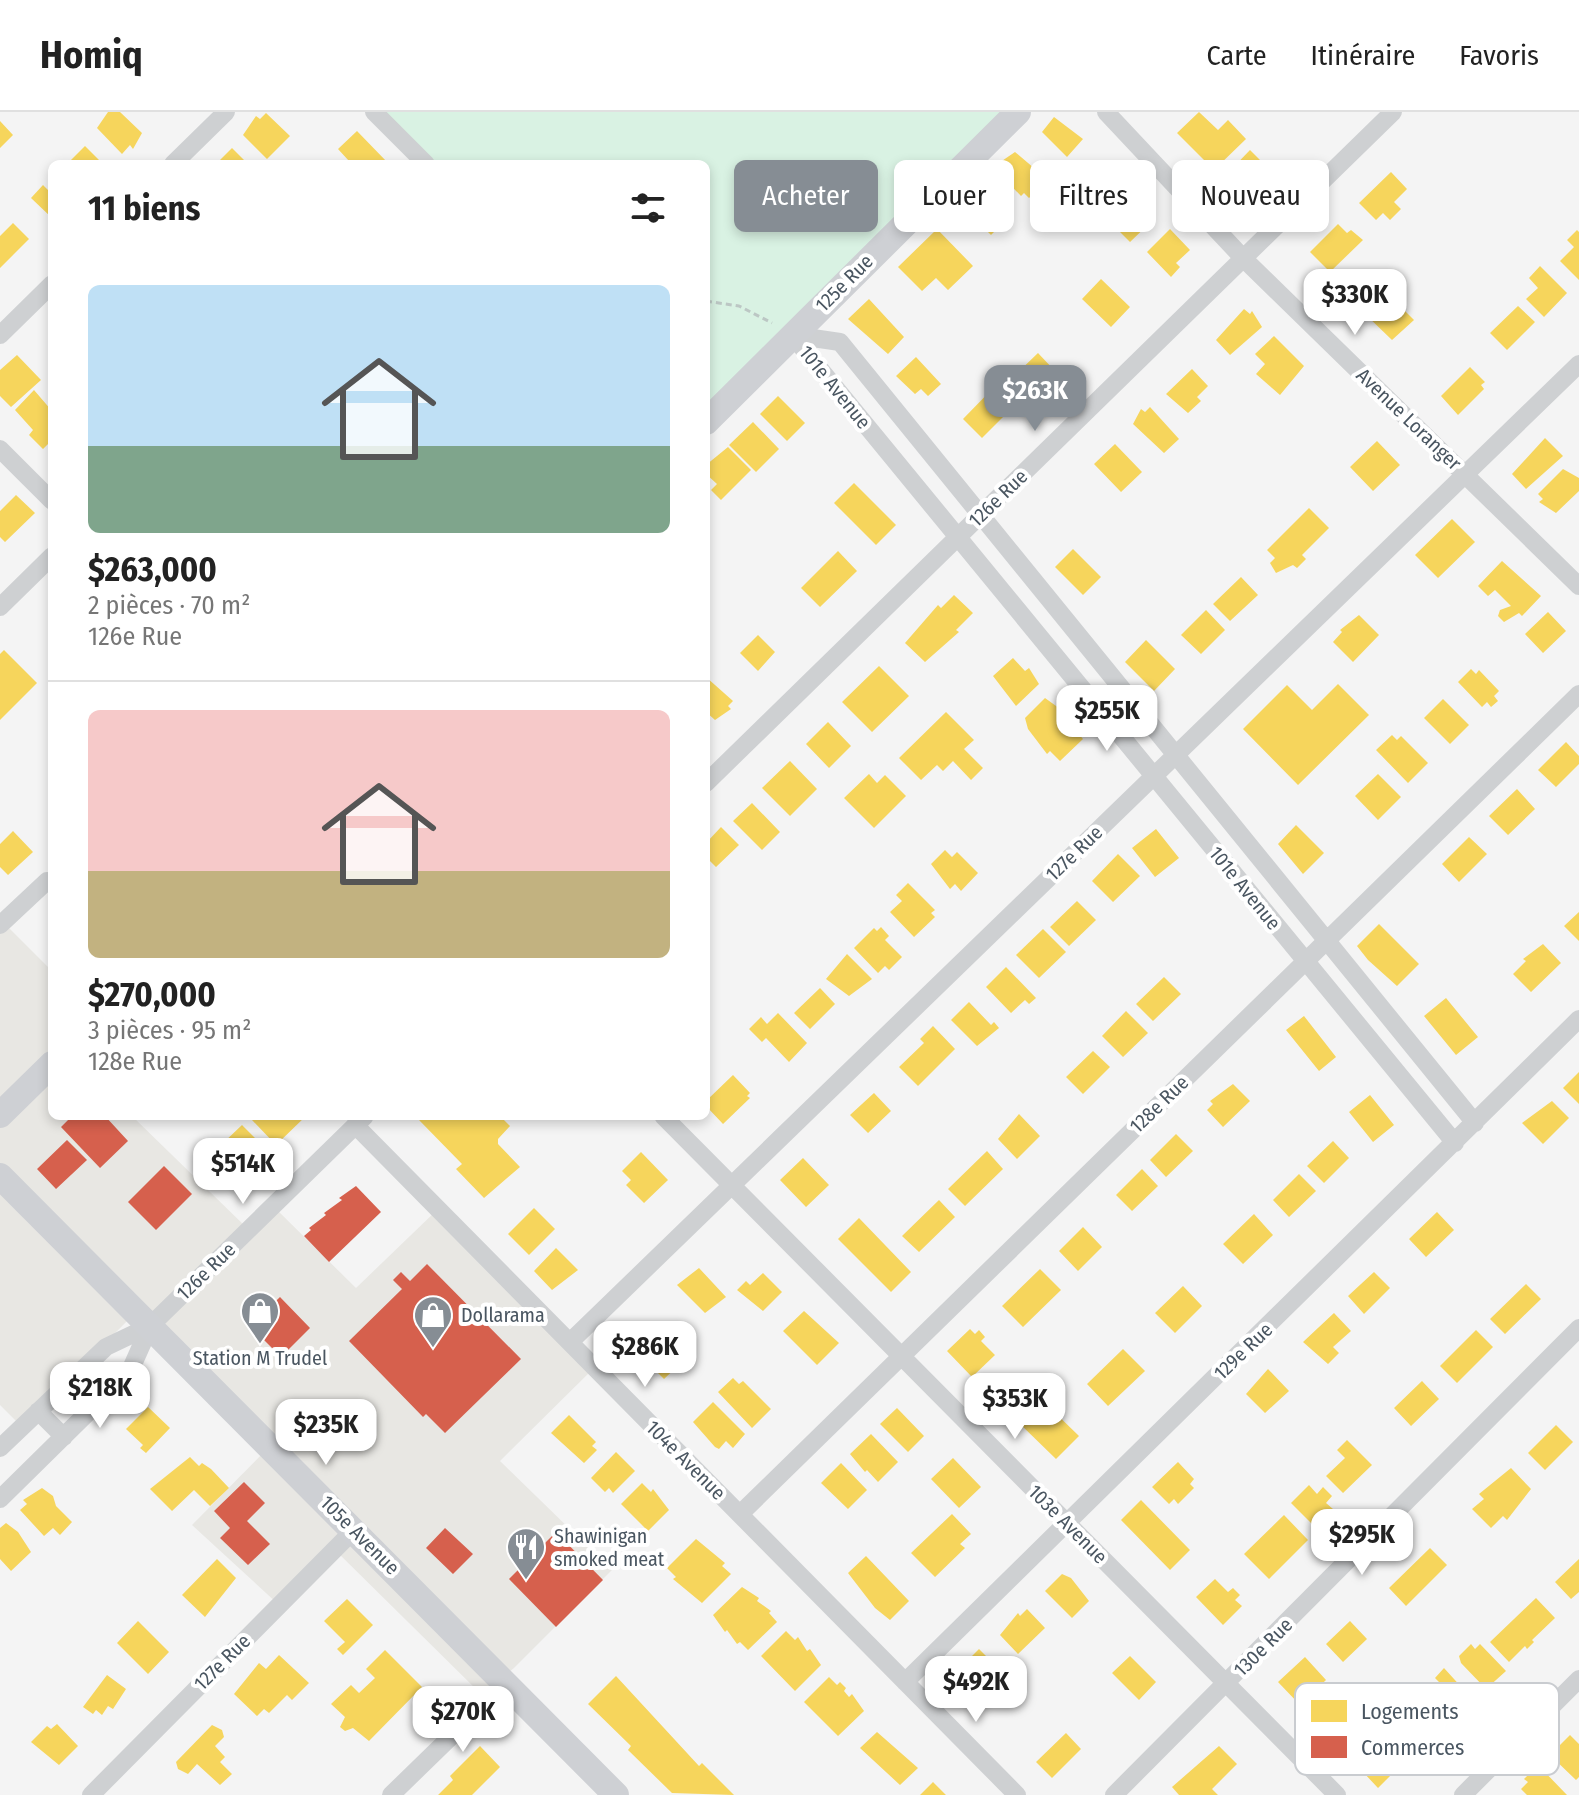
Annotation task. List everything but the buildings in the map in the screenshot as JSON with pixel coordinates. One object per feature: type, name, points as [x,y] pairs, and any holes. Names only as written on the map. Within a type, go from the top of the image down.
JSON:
[{"type":"street","points":[[177,160],[226,112]]},
{"type":"street","points":[[374,112],[422,160]]},
{"type":"street","name":"125e Rue","points":[[710,418],[1018,112]]},
{"type":"street","name":"Avenue Loranger","points":[[1106,112],[1243,258],[1579,586]]},
{"type":"street","name":"126e Rue","points":[[710,779],[1393,112]]},
{"type":"street","points":[[0,335],[48,288]]},
{"type":"street","name":"101e Avenue","points":[[792,335],[840,342],[1475,1123]]},
{"type":"street","name":"101e Avenue","points":[[792,335],[1455,1143]]},
{"type":"street","name":"127e Rue","points":[[570,1342],[1579,364]]},
{"type":"street","points":[[0,449],[48,497]]},
{"type":"street","points":[[0,607],[48,560]]},
{"type":"street","name":"128e Rue","points":[[740,1514],[1579,694]]},
{"type":"street","points":[[0,925],[47,881]]},
{"type":"street","name":"129e Rue","points":[[905,1682],[1579,1019]]},
{"type":"street","points":[[0,1115],[48,1068]]},
{"type":"street","name":"103e Avenue","points":[[667,1120],[1295,1753]]},
{"type":"street","name":"126e Rue","points":[[0,1448],[106,1347],[150,1326],[360,1121]]},
{"type":"street","name":"104e Avenue","points":[[360,1121],[570,1342],[1017,1795]]},
{"type":"street","name":"105e Avenue","points":[[0,1176],[616,1795]]},
{"type":"street","name":"126e Rue","points":[[0,1499],[130,1371],[150,1326]]},
{"type":"street","name":"130e Rue","points":[[1114,1795],[1579,1328]]},
{"type":"street","points":[[38,1411],[64,1437]]},
{"type":"street","name":"127e Rue","points":[[91,1795],[354,1530]]},
{"type":"street","points":[[1559,1699],[1579,1679]]},
{"type":"street","points":[[391,1795],[506,1683]]},
{"type":"street","name":"103e Avenue","points":[[1317,1775],[1337,1795]]},
{"type":"street","points":[[1463,1795],[1483,1775]]},
{"type":"path","points":[[710,302],[739,306],[792,335]]},
{"type":"shaded area","points":[[3,922],[48,967],[48,1120],[136,1120],[248,1229],[273,1206],[356,1288],[438,1209],[595,1367],[500,1461],[612,1570],[514,1668],[481,1694],[335,1550],[279,1605],[192,1525],[270,1446],[136,1312],[22,1427],[0,1405],[0,925]]},
{"type":"green space","points":[[374,112],[1018,112],[970,160],[894,160],[894,232],[897,232],[710,418],[710,160],[422,160]]},
{"type":"place","name":"Station M Trudel","points":[[260,1345]]},
{"type":"place","name":"Dollarama","points":[[433,1349]]},
{"type":"place","name":"Shawinigan smoked meat","points":[[526,1581]]}]
